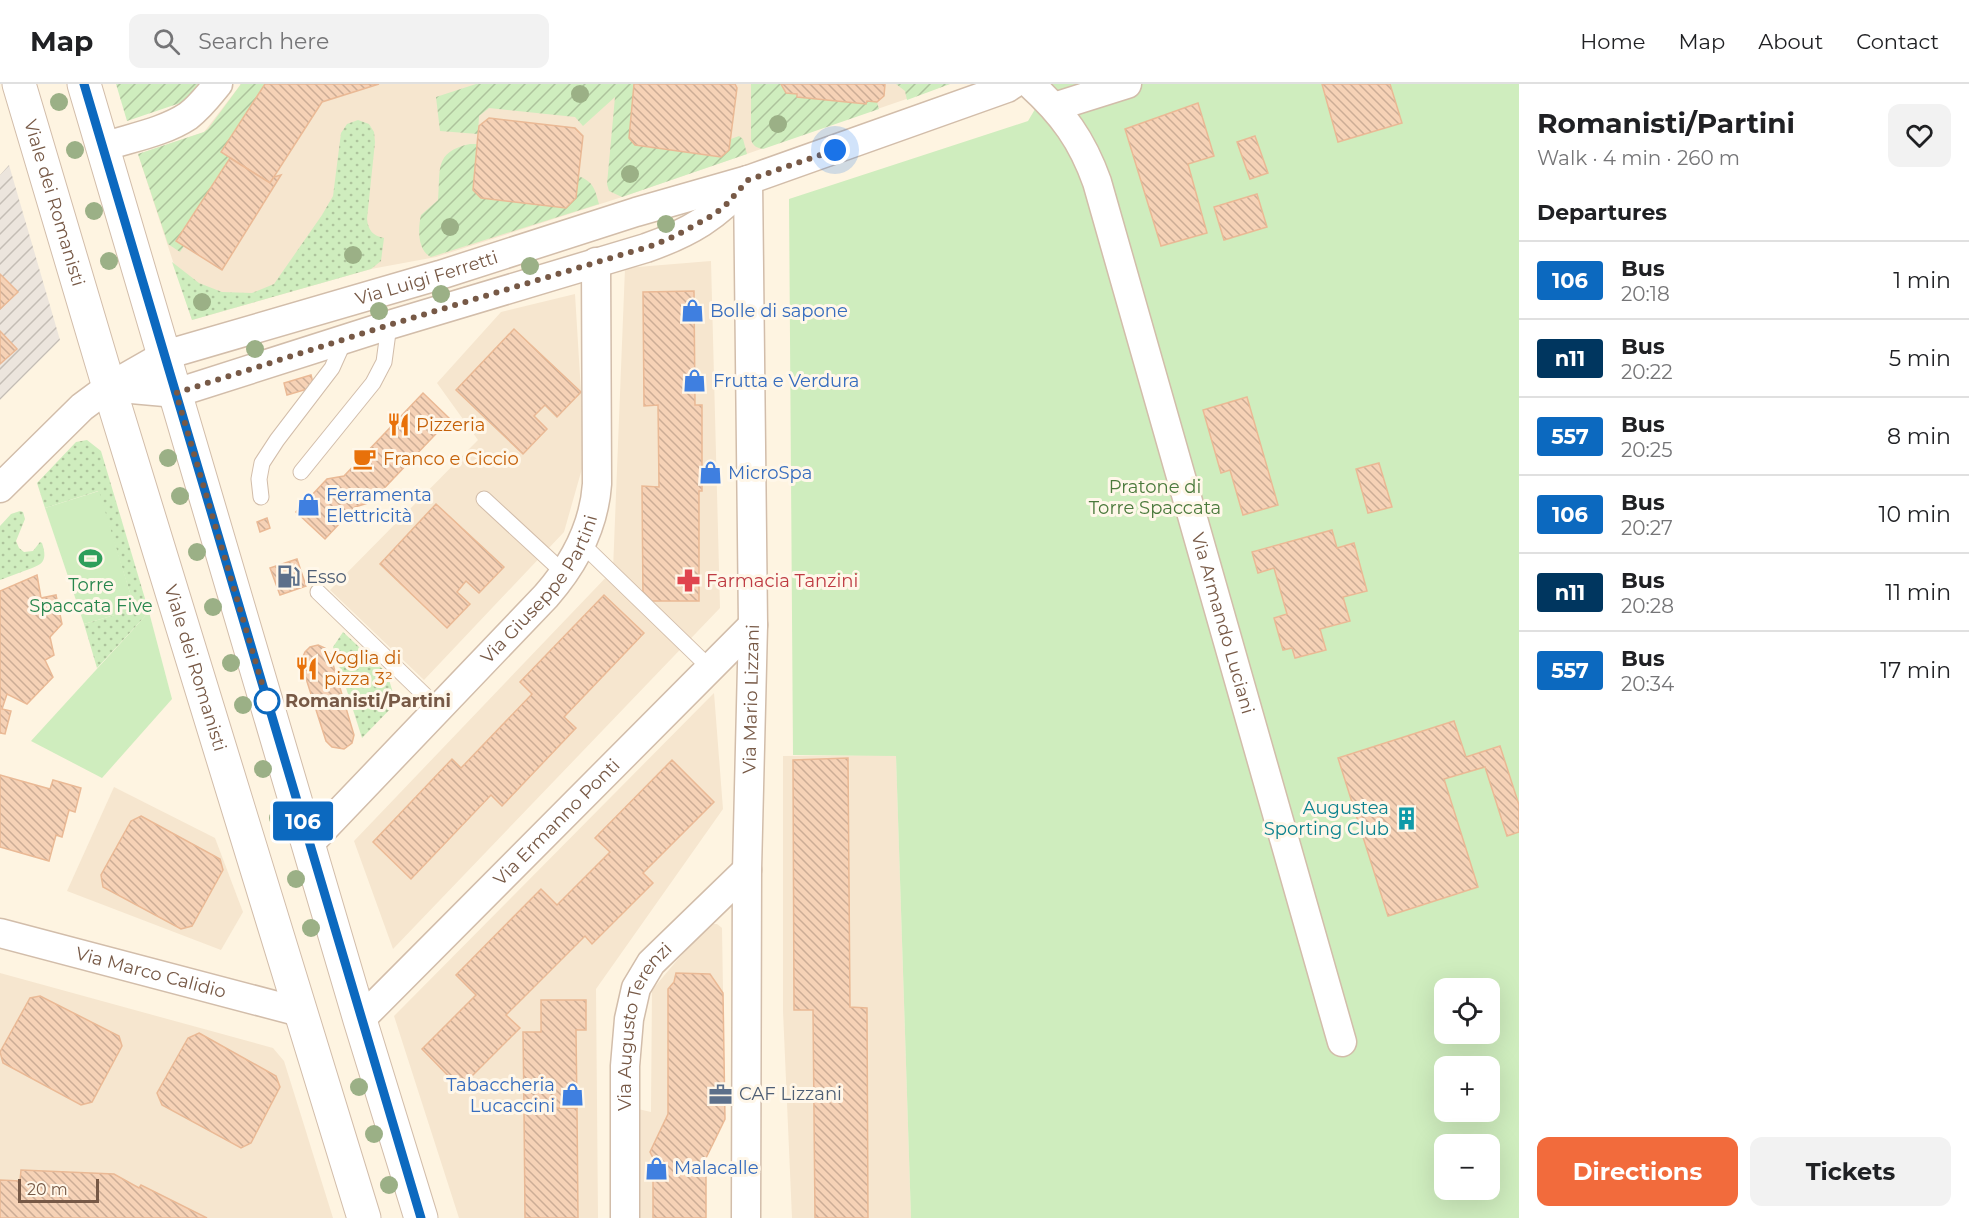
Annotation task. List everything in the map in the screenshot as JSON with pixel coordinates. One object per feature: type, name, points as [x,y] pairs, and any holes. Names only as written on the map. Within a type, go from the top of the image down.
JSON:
[{"type":"street","name":"Viale dei Romanisti","points":[[19,84],[109,387],[364,1218]]},
{"type":"street","points":[[84,84],[360,1020],[421,1218]]},
{"type":"street","points":[[103,147],[182,119],[198,108],[218,84]]},
{"type":"street","name":"Via Luigi Ferretti","points":[[0,488],[70,417],[109,387],[165,356],[440,275],[618,218],[748,180],[1007,88],[1012,84]]},
{"type":"street","name":"Via Armando Luciani","points":[[1030,84],[1054,107],[1079,141],[1097,182],[1342,1042]]},
{"type":"street","points":[[1054,107],[1127,84]]},
{"type":"street","name":"Via Luigi Ferretti","points":[[176,393],[389,325],[646,248],[685,231],[724,207],[748,180]]},
{"type":"street","name":"Via Mario Lizzani","points":[[746,1218],[747,870],[753,624],[748,180]]},
{"type":"street","name":"Via Giuseppe Partini","points":[[309,844],[546,596],[582,544],[591,517],[597,484],[596,262]]},
{"type":"street","points":[[109,387],[176,393]]},
{"type":"street","name":"Via Ermanno Ponti","points":[[360,1020],[753,624]]},
{"type":"street","name":"Via Augusto Terenzi","points":[[625,1218],[625,1066],[633,998],[641,978],[651,963],[747,870]]},
{"type":"street","name":"Via Marco Calidio","points":[[0,934],[300,1012]]},
{"type":"lane","name":"Via Luigi Ferretti","points":[[301,472],[373,383],[384,362],[389,325]]},
{"type":"lane","points":[[261,497],[259,479],[262,463],[332,368],[345,339]]},
{"type":"lane","points":[[484,499],[564,573]]},
{"type":"lane","points":[[582,544],[710,668]]},
{"type":"lane","points":[[318,592],[439,709]]},
{"type":"shaded area","points":[[241,84],[950,84],[622,197],[436,257],[371,269],[192,320],[138,154],[204,132]]},
{"type":"shaded area","points":[[9,165],[60,340],[0,400],[0,175]]},
{"type":"shaded area","points":[[711,261],[720,608],[393,949],[354,841],[613,570],[625,268]]},
{"type":"shaded area","points":[[575,294],[585,458],[564,532],[424,680],[330,590],[478,440],[437,383],[501,312]]},
{"type":"shaded area","points":[[714,693],[723,809],[596,989],[598,1218],[459,1218],[394,1016]]},
{"type":"shaded area","points":[[896,755],[911,1218],[792,1218],[783,1011],[783,756]]},
{"type":"shaded area","points":[[114,787],[215,838],[243,912],[221,950],[67,891]]},
{"type":"shaded area","points":[[711,924],[717,924],[722,928],[725,1119],[706,1158],[706,1218],[638,1218],[638,1109],[651,1112],[652,990]]},
{"type":"shaded area","points":[[0,973],[273,1048],[284,1061],[333,1218],[0,1218]]},
{"type":"green space","points":[[116,84],[198,84],[186,101],[127,121]]},
{"type":"green space","points":[[241,84],[265,84],[222,152],[230,158],[176,241],[184,246],[180,252],[168,244],[138,154],[204,132]]},
{"type":"green space","points":[[476,84],[634,84],[629,137],[635,145],[721,157],[729,150],[731,139],[739,136],[743,139],[747,154],[622,197],[609,191],[607,184],[615,97],[583,126],[575,117],[489,108],[479,116],[478,134],[440,131],[436,97]]},
{"type":"green space","points":[[751,84],[781,84],[786,93],[797,94],[797,97],[866,104],[867,101],[877,102],[879,109],[763,149],[753,144],[751,140]]},
{"type":"green space","points":[[896,84],[950,84],[907,100],[905,91]]},
{"type":"green space","name":"Pratone di Torre Spaccata","points":[[1050,84],[1519,84],[1519,1218],[911,1218],[896,756],[793,755],[789,199],[1028,121]]},
{"type":"green space","points":[[358,120],[369,124],[374,132],[367,219],[372,232],[384,238],[381,261],[371,269],[192,320],[172,262],[199,283],[222,292],[252,293],[274,284],[333,196],[341,133],[347,124]]},
{"type":"green space","points":[[477,144],[474,179],[482,187],[578,176],[593,186],[599,204],[431,257],[426,254],[421,244],[419,226],[421,215],[438,200],[440,171],[444,157],[458,147]]},
{"type":"green space","points":[[87,440],[101,451],[149,612],[97,668],[84,624],[135,609],[98,491],[45,508],[37,483],[76,442]]},
{"type":"green space","name":"Torre Spaccata Five","points":[[99,491],[135,609],[84,624],[45,508]]},
{"type":"green space","points":[[23,512],[25,519],[16,541],[19,548],[24,552],[33,551],[40,542],[44,550],[44,560],[35,567],[0,580],[0,526],[11,514]]},
{"type":"green space","points":[[149,612],[172,699],[102,778],[31,741]]},
{"type":"green space","points":[[343,632],[387,673],[396,703],[362,738],[333,647]]},
{"type":"building","points":[[265,84],[379,84],[322,102],[270,183],[221,152]]},
{"type":"building","points":[[634,84],[735,84],[737,88],[729,150],[721,157],[635,145],[629,138]]},
{"type":"building","points":[[781,84],[885,84],[884,96],[877,102],[867,101],[866,104],[797,97],[797,94],[786,93]]},
{"type":"building","points":[[1322,84],[1390,84],[1402,123],[1338,142]]},
{"type":"building","points":[[1198,103],[1214,156],[1188,164],[1207,233],[1161,246],[1125,129]]},
{"type":"building","points":[[489,118],[575,128],[583,136],[576,198],[566,208],[481,198],[473,190],[479,126]]},
{"type":"building","points":[[1255,136],[1268,173],[1250,179],[1237,142]]},
{"type":"building","points":[[230,158],[270,183],[274,177],[281,175],[222,270],[176,241]]},
{"type":"building","points":[[1257,194],[1267,227],[1224,240],[1214,207]]},
{"type":"building","points":[[0,274],[18,292],[0,309]]},
{"type":"building","points":[[694,291],[695,405],[702,405],[699,601],[643,601],[642,486],[659,487],[658,405],[644,406],[643,292]]},
{"type":"building","points":[[514,329],[581,392],[557,417],[545,405],[534,416],[547,429],[523,454],[456,390]]},
{"type":"building","points":[[0,331],[17,349],[0,364]]},
{"type":"building","points":[[311,375],[314,387],[287,395],[284,383]]},
{"type":"building","points":[[423,393],[450,419],[371,502],[355,507],[325,539],[296,512],[327,479],[344,476]]},
{"type":"building","points":[[1247,397],[1278,505],[1243,515],[1230,470],[1221,473],[1203,410]]},
{"type":"building","points":[[1379,463],[1392,507],[1368,513],[1356,469]]},
{"type":"building","points":[[436,504],[504,567],[479,593],[466,581],[457,592],[470,604],[447,628],[380,564]]},
{"type":"building","points":[[267,518],[270,528],[260,532],[257,522]]},
{"type":"building","points":[[1332,530],[1337,548],[1354,543],[1367,591],[1343,597],[1350,621],[1320,629],[1326,650],[1295,658],[1292,648],[1283,650],[1274,618],[1287,614],[1274,568],[1258,573],[1252,552]]},
{"type":"building","name":"Esso","points":[[297,559],[306,586],[280,595],[270,568]]},
{"type":"building","points":[[37,575],[41,598],[56,595],[62,624],[50,637],[54,655],[45,660],[53,677],[27,704],[7,694],[2,709],[11,711],[5,734],[0,733],[0,591]]},
{"type":"building","points":[[604,595],[644,633],[564,717],[576,728],[502,806],[491,795],[411,879],[373,842],[452,759],[461,768],[532,694],[520,682]]},
{"type":"building","points":[[318,645],[330,654],[354,735],[352,743],[344,749],[332,747],[326,741],[302,666],[305,652],[310,647]]},
{"type":"building","name":"Augustea Sporting Club","points":[[1454,721],[1466,757],[1500,746],[1519,805],[1519,832],[1507,836],[1485,767],[1444,779],[1478,887],[1388,916],[1338,758]]},
{"type":"building","points":[[848,758],[850,1007],[867,1008],[868,1218],[815,1218],[813,1010],[794,1010],[793,760]]},
{"type":"building","points":[[672,760],[714,802],[643,873],[653,883],[592,944],[585,936],[506,1015],[520,1028],[460,1088],[422,1049],[476,995],[456,975],[541,889],[557,905],[610,852],[595,838]]},
{"type":"building","points":[[0,775],[50,789],[53,780],[81,788],[75,812],[69,810],[62,837],[56,835],[49,861],[0,847]]},
{"type":"building","points":[[141,816],[220,859],[223,870],[192,926],[181,929],[103,887],[101,875],[131,821]]},
{"type":"building","points":[[676,973],[710,974],[723,993],[725,1119],[706,1158],[706,1218],[653,1218],[653,1158],[650,1152],[668,1114],[668,989],[674,982]]},
{"type":"building","points":[[40,996],[119,1036],[122,1046],[92,1102],[81,1105],[3,1063],[0,1052],[30,998]]},
{"type":"building","points":[[541,1000],[586,1000],[586,1030],[576,1030],[577,1108],[524,1109],[523,1032],[541,1032]]},
{"type":"building","points":[[199,1033],[276,1076],[280,1087],[251,1143],[241,1148],[162,1105],[157,1093],[188,1038]]},
{"type":"building","points":[[577,1108],[578,1218],[525,1218],[524,1109]]},
{"type":"building","points":[[21,1170],[114,1174],[139,1188],[141,1185],[207,1218],[0,1218],[0,1180],[20,1181]]},
{"type":"bus line","name":"106","points":[[84,84],[365,1037],[421,1218]]},
{"type":"place","name":"Bolle di sapone","points":[[692,311]]},
{"type":"place","name":"Frutta e Verdura","points":[[695,381]]},
{"type":"place","name":"Pizzeria","points":[[398,425]]},
{"type":"place","name":"Franco e Ciccio","points":[[365,459]]},
{"type":"place","name":"MicroSpa","points":[[710,473]]},
{"type":"place","name":"Ferramenta Elettricità","points":[[308,505]]},
{"type":"place","name":"Torre Spaccata Five","points":[[91,559]]},
{"type":"place","name":"Esso","points":[[288,577]]},
{"type":"place","name":"Farmacia Tanzini","points":[[688,581]]},
{"type":"place","name":"Voglia di pizza 3²","points":[[306,668]]},
{"type":"place","name":"Romanisti/Partini","points":[[267,701]]},
{"type":"place","name":"Augustea Sporting Club","points":[[1407,818]]},
{"type":"place","name":"CAF Lizzani","points":[[721,1094]]},
{"type":"place","name":"Tabaccheria Lucaccini","points":[[573,1095]]},
{"type":"place","name":"Malacalle","points":[[656,1168]]},
{"type":"route","points":[[267,701],[269,707],[176,393],[389,325],[654,245],[675,236],[724,207],[748,180],[835,150]]}]
